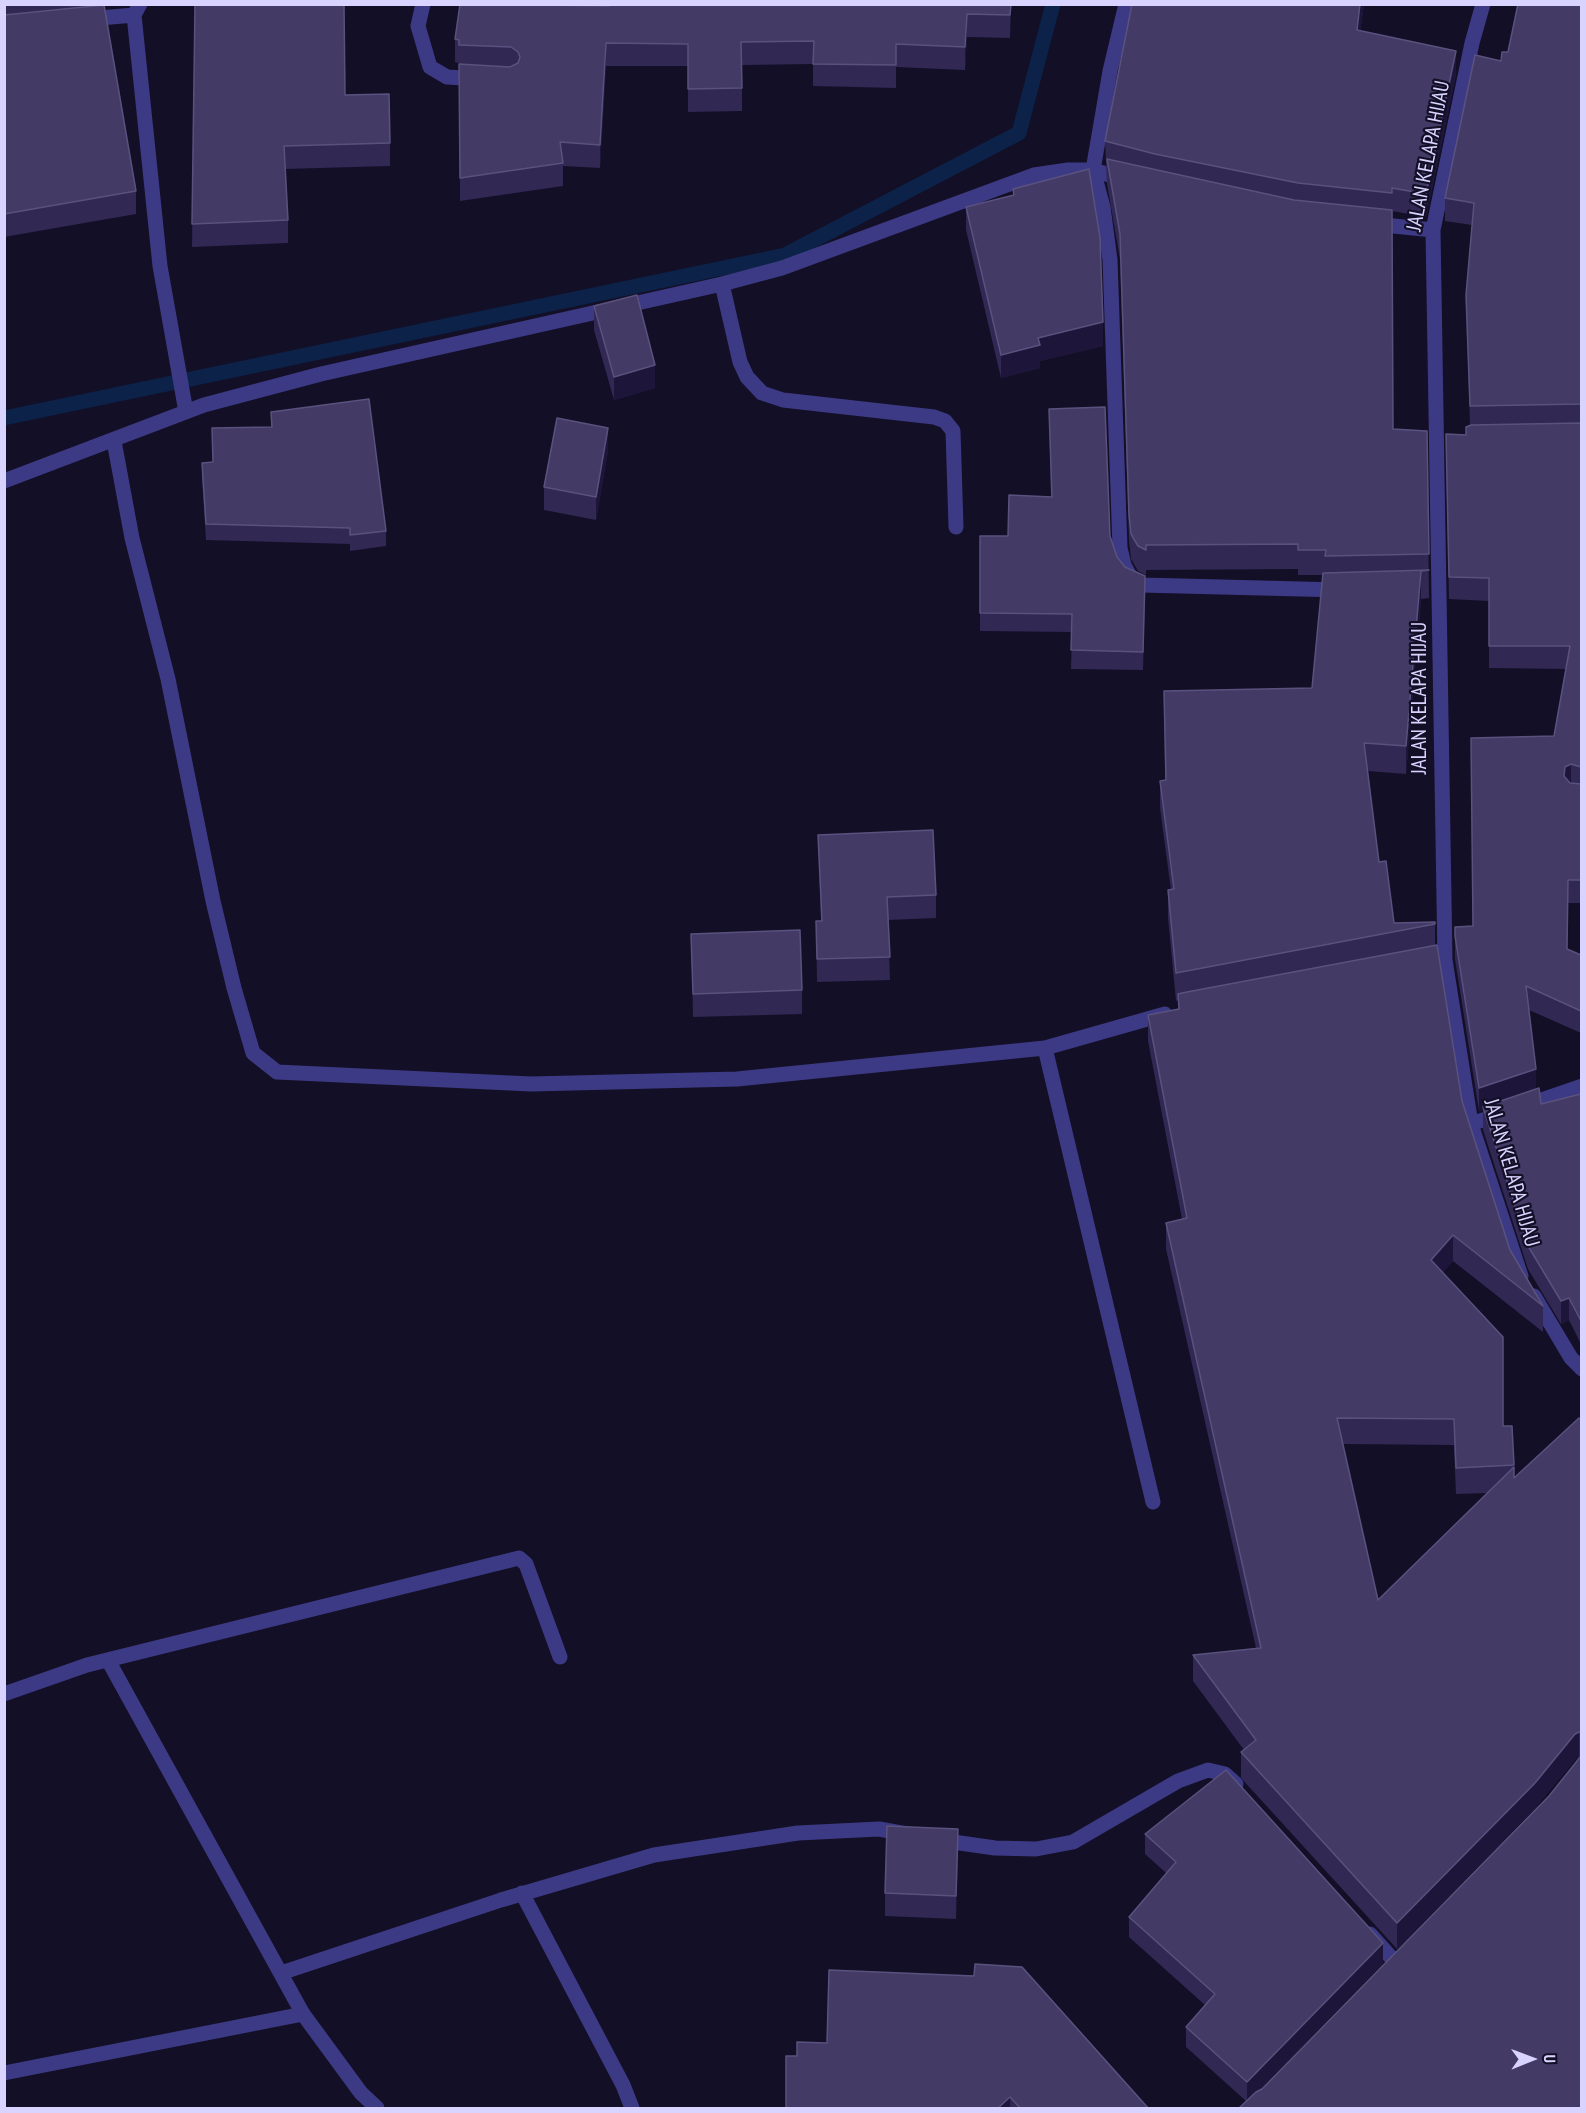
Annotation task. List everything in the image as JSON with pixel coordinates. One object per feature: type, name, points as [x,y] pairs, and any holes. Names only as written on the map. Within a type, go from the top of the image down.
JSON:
[{"type":"street","points":[[423,4],[418,26],[430,67],[447,77],[500,80]]},
{"type":"street","points":[[1126,4],[1110,71],[1093,170],[1103,207],[1110,260],[1118,517],[1120,548],[1128,576],[1133,582],[1141,585],[1353,590]]},
{"type":"street","name":"JALAN KELAPA HIJAU","points":[[1483,4],[1472,43],[1433,230],[1435,393],[1445,439],[1441,588],[1445,960],[1471,1124],[1520,1273],[1571,1358],[1581,1369]]},
{"type":"street","points":[[75,21],[137,10],[160,266],[180,393],[186,412]]},
{"type":"street","points":[[4,481],[204,405],[321,374],[722,284],[782,268],[1034,175],[1068,170],[1093,170],[1144,184]]},
{"type":"street","points":[[1353,222],[1433,230]]},
{"type":"street","points":[[722,284],[740,362],[747,377],[762,393],[783,400],[919,415],[945,421],[953,431],[956,527]]},
{"type":"street","points":[[114,441],[132,538],[168,679],[213,901],[253,1053],[263,1064],[277,1072],[291,1075],[554,1083],[737,1079],[1045,1048],[1185,1008]]},
{"type":"street","points":[[1419,588],[1441,588]]},
{"type":"street","points":[[1412,967],[1445,960]]},
{"type":"street","points":[[1045,1048],[1153,1502]]},
{"type":"street","points":[[1471,1124],[1581,1086]]},
{"type":"street","points":[[4,1694],[108,1660],[519,1558],[526,1564],[560,1657]]},
{"type":"street","points":[[108,1660],[303,2014],[361,2093],[377,2109]]},
{"type":"street","points":[[281,1973],[522,1893],[654,1855],[798,1833],[879,1829],[996,1848],[1036,1849],[1073,1842],[1178,1782],[1208,1770],[1225,1774],[1249,1798]]},
{"type":"street","points":[[522,1893],[623,2085],[632,2109]]},
{"type":"street","points":[[1358,1920],[1396,1963]]},
{"type":"street","points":[[4,2073],[303,2014]]},
{"type":"building","points":[[195,4],[344,4],[345,95],[389,94],[390,143],[284,146],[288,220],[192,224]]},
{"type":"building","points":[[460,4],[609,6],[609,4],[1011,4],[1010,15],[967,14],[965,47],[896,44],[896,65],[813,64],[814,41],[741,42],[742,88],[688,89],[688,44],[606,43],[600,145],[560,142],[563,163],[460,178],[459,64],[510,67],[518,63],[520,57],[518,52],[511,47],[459,45],[459,40],[455,39]]},
{"type":"building","points":[[1132,4],[1360,4],[1357,30],[1456,51],[1426,194],[1392,188],[1392,193],[1298,183],[1155,154],[1105,141]]},
{"type":"building","points":[[1518,4],[1581,4],[1581,404],[1470,406],[1466,295],[1474,203],[1445,198],[1475,55],[1501,61],[1502,52],[1508,52]]},
{"type":"building","points":[[104,5],[136,191],[4,214],[4,15]]},
{"type":"building","points":[[1107,159],[1294,200],[1392,210],[1393,429],[1427,431],[1429,554],[1325,556],[1326,550],[1298,550],[1298,544],[1146,545],[1146,550],[1138,546],[1131,534],[1129,515],[1120,234]]},
{"type":"building","points":[[1089,169],[1100,238],[1103,322],[1038,338],[1040,345],[1001,355],[966,207],[1014,195],[1013,189]]},
{"type":"building","points":[[637,295],[655,365],[614,377],[594,306]]},
{"type":"building","points":[[369,399],[386,531],[350,535],[350,528],[206,524],[202,463],[213,462],[212,428],[272,427],[271,412]]},
{"type":"building","points":[[1105,407],[1110,536],[1117,557],[1125,567],[1145,576],[1143,652],[1071,650],[1072,614],[980,613],[980,536],[1008,536],[1009,495],[1052,497],[1049,409]]},
{"type":"building","points":[[557,418],[608,428],[596,497],[544,487]]},
{"type":"building","points":[[1581,423],[1581,767],[1571,764],[1565,767],[1564,776],[1570,783],[1581,784],[1581,880],[1568,880],[1567,949],[1581,955],[1581,1011],[1526,986],[1536,1069],[1479,1088],[1455,936],[1455,927],[1473,926],[1471,738],[1554,736],[1570,646],[1489,646],[1489,578],[1449,577],[1446,434],[1466,435],[1466,427],[1471,425]]},
{"type":"building","points":[[1429,570],[1421,571],[1406,746],[1364,743],[1379,862],[1386,861],[1394,923],[1435,922],[1435,924],[1176,973],[1168,890],[1174,889],[1160,781],[1166,780],[1164,691],[1312,688],[1323,573]]},
{"type":"building","points":[[933,830],[936,895],[887,897],[890,957],[817,959],[816,921],[822,921],[818,835]]},
{"type":"building","points":[[800,930],[802,990],[693,994],[691,934]]},
{"type":"building","points":[[1437,945],[1462,1101],[1510,1250],[1543,1306],[1453,1235],[1431,1260],[1503,1337],[1503,1426],[1512,1426],[1514,1465],[1456,1468],[1454,1419],[1337,1418],[1378,1600],[1514,1467],[1514,1478],[1579,1418],[1581,1420],[1581,1732],[1575,1734],[1535,1783],[1397,1923],[1241,1752],[1256,1740],[1193,1655],[1261,1648],[1166,1223],[1187,1218],[1148,1015],[1179,1009],[1178,994]]},
{"type":"building","points":[[1539,1088],[1541,1104],[1581,1094],[1581,1321],[1569,1298],[1561,1301],[1528,1246],[1483,1107]]},
{"type":"building","points":[[1581,1756],[1581,2109],[1238,2109],[1262,2089],[1549,1796]]},
{"type":"building","points":[[1226,1770],[1383,1943],[1247,2082],[1186,2027],[1215,1994],[1129,1917],[1176,1862],[1145,1834]]},
{"type":"building","points":[[887,1826],[958,1829],[956,1896],[885,1893]]},
{"type":"building","points":[[975,1964],[1022,1967],[1149,2109],[1021,2109],[1010,2097],[997,2109],[786,2109],[786,2056],[797,2056],[797,2042],[827,2043],[829,1970],[974,1976]]},
{"type":"waterway","points":[[4,418],[785,255],[1019,133],[1053,4]]}]
